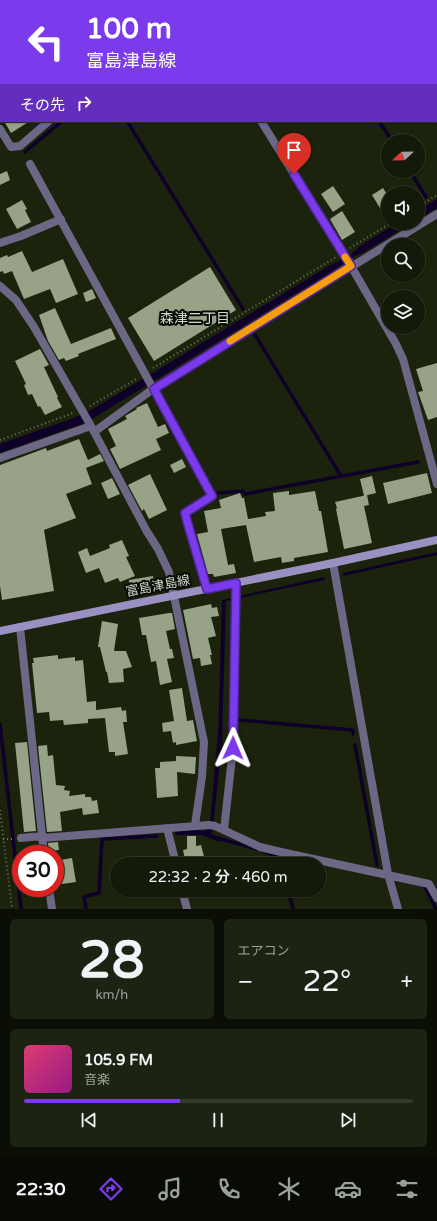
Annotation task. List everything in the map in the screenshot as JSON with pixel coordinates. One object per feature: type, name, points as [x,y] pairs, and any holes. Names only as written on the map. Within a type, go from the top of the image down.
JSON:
[{"type":"main road","name":"富島津島線","points":[[2,630],[333,563],[437,540]]},
{"type":"street","points":[[0,129],[11,147],[20,146],[48,122]]},
{"type":"street","points":[[262,122],[347,259],[396,344],[403,359],[437,484]]},
{"type":"street","points":[[30,164],[212,496],[185,513],[207,589]]},
{"type":"street","points":[[0,458],[91,427],[347,259],[437,214]]},
{"type":"street","points":[[0,243],[61,219]]},
{"type":"street","points":[[0,286],[16,300],[38,334],[91,427],[146,530],[158,549],[169,572],[204,742],[202,777],[195,825]]},
{"type":"street","points":[[333,563],[388,874],[398,909]]},
{"type":"street","points":[[224,830],[233,748],[236,583]]},
{"type":"street","points":[[20,627],[43,845]]},
{"type":"street","points":[[22,838],[195,825],[212,826],[260,847],[429,884],[437,898]]},
{"type":"street","points":[[167,828],[174,857]]},
{"type":"street","points":[[50,897],[52,909]]},
{"type":"street","points":[[184,897],[187,909]]},
{"type":"path","points":[[425,203],[437,195]]},
{"type":"path","points":[[0,440],[82,411],[347,259],[382,230]]},
{"type":"path","points":[[0,810],[12,909]]},
{"type":"shaded area","points":[[437,199],[437,208],[425,215],[425,206]]},
{"type":"shaded area","points":[[386,230],[400,230],[387,238],[381,238],[381,242],[353,257],[92,419],[0,453],[0,444],[86,413],[327,267],[350,255],[360,246]]},
{"type":"shaded area","points":[[437,552],[437,555],[343,576],[343,573]]},
{"type":"shaded area","points":[[324,577],[325,580],[226,601],[222,742],[213,828],[211,834],[222,838],[220,842],[201,835],[176,835],[175,831],[205,831],[209,828],[218,734],[222,600]]},
{"type":"building","points":[[5,122],[28,122],[11,133]]},
{"type":"building","points":[[7,171],[10,180],[0,185],[0,174]]},
{"type":"building","points":[[333,186],[345,204],[333,212],[321,194]]},
{"type":"building","points":[[381,189],[381,210],[372,195]]},
{"type":"building","points":[[22,200],[27,209],[25,210],[31,222],[17,229],[6,209]]},
{"type":"building","points":[[342,211],[355,232],[342,240],[330,219]]},
{"type":"building","points":[[22,251],[32,272],[63,259],[78,294],[56,303],[50,289],[24,299],[12,271],[4,274],[3,271],[0,272],[0,258],[7,255],[8,257]]},
{"type":"building","points":[[210,267],[236,310],[154,361],[128,318]]},
{"type":"building","points":[[92,289],[96,298],[86,302],[83,293]]},
{"type":"building","points":[[55,308],[71,344],[111,328],[116,339],[78,354],[79,356],[66,361],[64,358],[59,360],[48,341],[39,315]]},
{"type":"building","points":[[40,349],[49,365],[44,367],[62,407],[45,415],[40,406],[38,407],[32,394],[28,395],[24,385],[26,384],[15,361]]},
{"type":"building","points":[[437,363],[437,417],[428,420],[418,392],[423,391],[416,369]]},
{"type":"building","points":[[147,403],[158,427],[165,424],[169,433],[156,439],[161,450],[120,469],[110,449],[116,446],[108,429],[127,419],[125,416],[137,409],[136,408]]},
{"type":"building","points":[[79,439],[88,460],[100,454],[104,461],[86,468],[92,484],[66,494],[76,518],[44,530],[54,591],[2,600],[0,586],[0,465],[46,448],[47,451]]},
{"type":"building","points":[[182,459],[186,467],[174,473],[170,465]]},
{"type":"building","points":[[427,473],[432,493],[388,504],[383,483]]},
{"type":"building","points":[[150,474],[167,510],[149,519],[144,509],[142,511],[128,485]]},
{"type":"building","points":[[372,476],[376,493],[364,496],[360,479]]},
{"type":"building","points":[[112,478],[120,494],[108,499],[101,483]]},
{"type":"building","points":[[289,491],[289,495],[315,491],[319,511],[321,511],[328,552],[294,558],[294,561],[282,563],[281,557],[254,562],[246,525],[221,529],[228,565],[234,564],[236,573],[214,577],[213,574],[208,574],[197,534],[208,532],[204,511],[221,508],[219,500],[240,493],[242,498],[244,498],[248,519],[266,516],[265,512],[275,511],[273,493]]},
{"type":"building","points":[[367,495],[369,505],[364,506],[372,543],[344,549],[335,502]]},
{"type":"building","points":[[122,540],[129,556],[126,557],[135,576],[120,582],[118,578],[105,583],[99,568],[86,573],[78,552],[87,548],[90,556],[110,548],[109,545]]},
{"type":"building","points":[[153,576],[155,587],[130,590],[129,580]]},
{"type":"building","points":[[211,604],[212,608],[217,607],[219,616],[211,617],[216,636],[208,638],[212,655],[210,655],[212,664],[201,666],[200,658],[193,659],[183,610]]},
{"type":"building","points":[[172,613],[175,629],[166,631],[170,649],[172,649],[174,658],[167,659],[172,682],[160,685],[156,661],[151,662],[146,635],[142,635],[139,618]]},
{"type":"building","points":[[102,621],[118,624],[114,651],[126,651],[132,667],[123,669],[124,682],[109,683],[100,647],[98,647]]},
{"type":"building","points":[[58,655],[58,659],[75,657],[75,661],[83,660],[87,702],[96,701],[96,710],[121,707],[122,711],[126,710],[127,722],[123,722],[128,754],[115,756],[115,752],[109,752],[105,718],[88,719],[88,723],[64,725],[63,720],[50,721],[49,712],[37,713],[32,663],[34,663],[33,658]]},
{"type":"building","points":[[182,688],[187,721],[193,720],[197,741],[176,745],[176,742],[173,743],[171,731],[163,732],[162,723],[174,721],[169,690]]},
{"type":"building","points":[[27,742],[36,831],[24,832],[15,743]]},
{"type":"building","points":[[47,745],[48,756],[53,755],[56,785],[65,786],[64,790],[70,791],[69,796],[85,794],[85,797],[91,797],[92,801],[97,800],[99,813],[83,815],[82,808],[60,812],[62,831],[47,832],[38,746]]},
{"type":"building","points":[[176,756],[196,757],[195,774],[177,772],[178,796],[157,798],[155,768],[160,768],[160,762],[176,761]]},
{"type":"building","points":[[187,836],[196,836],[196,846],[201,845],[204,857],[184,857],[183,850],[187,849]]},
{"type":"building","points":[[58,842],[58,845],[48,845],[48,843]]},
{"type":"building","points":[[72,858],[76,882],[64,884],[64,859]]},
{"type":"waterway","points":[[25,152],[61,122]]},
{"type":"waterway","points":[[128,122],[243,309]]},
{"type":"waterway","points":[[380,122],[387,134]]},
{"type":"waterway","points":[[414,178],[426,197]]},
{"type":"waterway","points":[[255,335],[341,476]]},
{"type":"waterway","points":[[218,493],[243,491],[245,494],[418,462]]},
{"type":"waterway","points":[[240,720],[353,730],[353,734]]},
{"type":"waterway","points":[[0,724],[21,909]]},
{"type":"waterway","points":[[355,745],[377,865]]},
{"type":"waterway","points":[[86,909],[84,897],[99,893],[102,839],[157,836]]},
{"type":"waterway","points":[[217,838],[257,849]]},
{"type":"waterway","points":[[263,851],[278,857]]},
{"type":"waterway","points":[[424,885],[436,909]]},
{"type":"waterway","points":[[290,897],[293,909]]},
{"type":"slow traffic","points":[[230,341],[351,266],[345,257]]},
{"type":"district","name":"森津二丁目","points":[[195,318]]},
{"type":"route","points":[[233,748],[236,583],[207,589],[185,513],[212,496],[154,389],[351,266],[294,174]]}]
